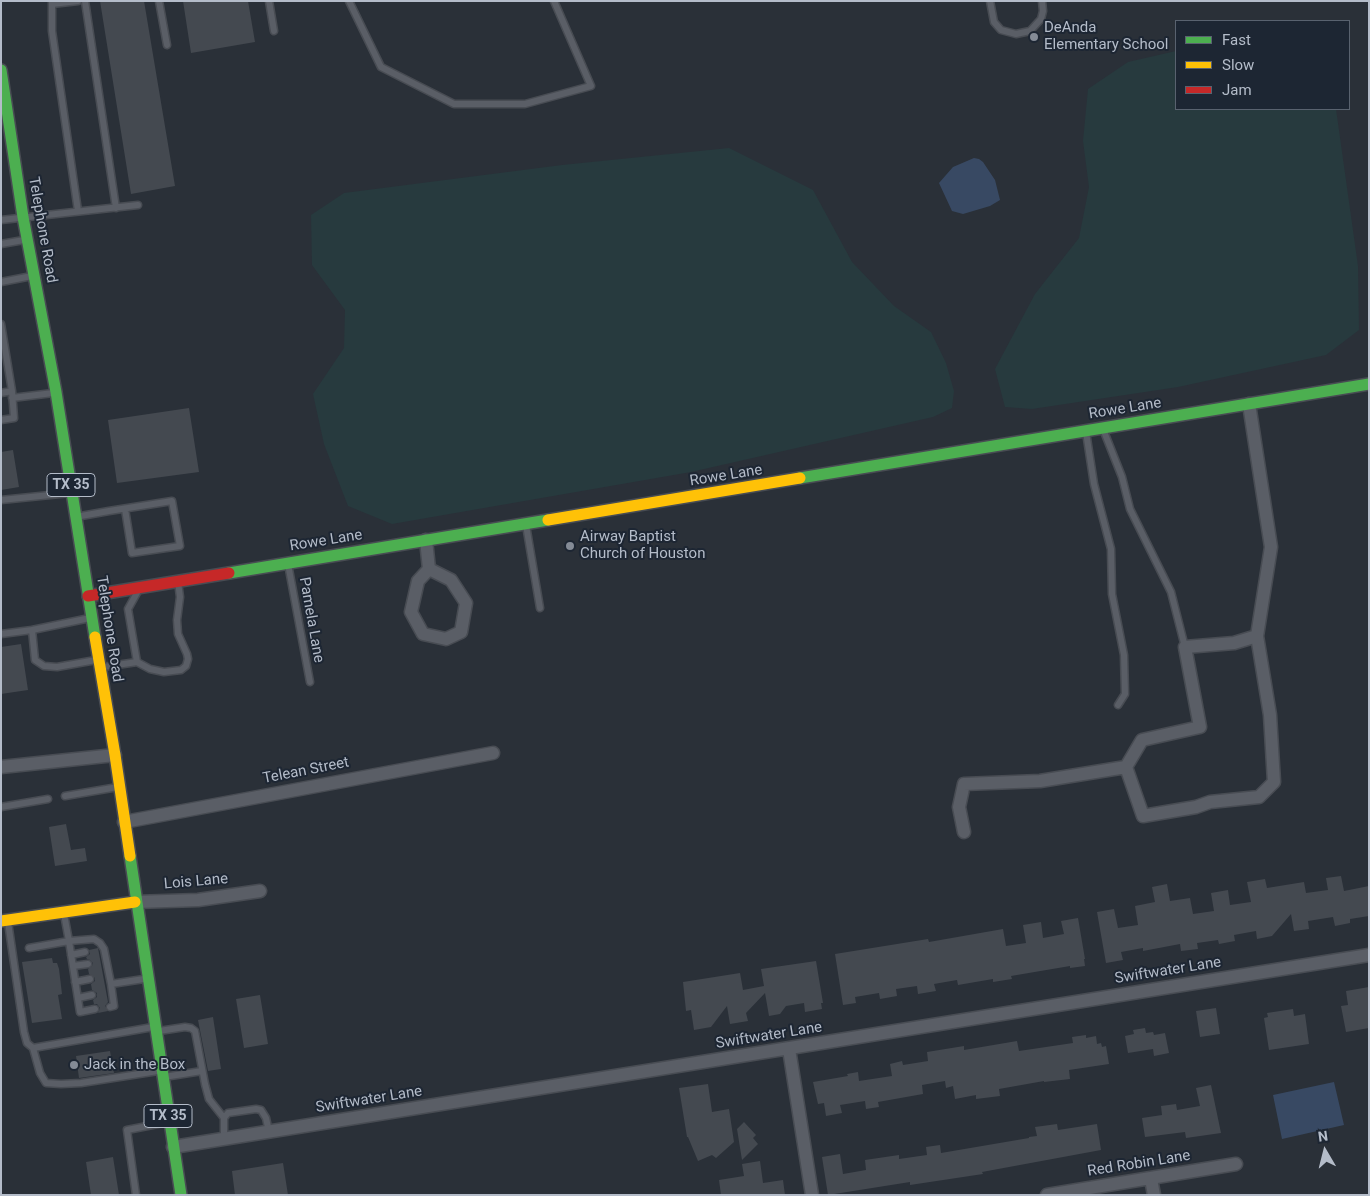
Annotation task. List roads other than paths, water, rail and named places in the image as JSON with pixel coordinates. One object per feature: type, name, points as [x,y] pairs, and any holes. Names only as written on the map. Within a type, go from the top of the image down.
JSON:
[{"type":"street","name":"Telephone Road","points":[[1,70],[5,119],[56,392],[77,517],[91,618],[120,787],[135,902],[181,1195]]},
{"type":"street","name":"Rowe Lane","points":[[88,596],[1369,384]]},
{"type":"street","points":[[1249,404],[1271,548],[1257,636],[1270,715],[1274,782],[1259,797],[1210,802],[1196,808],[1143,816],[1126,767],[1142,740],[1200,727],[1185,647],[1234,643],[1257,636]]},
{"type":"street","points":[[426,540],[429,569],[418,581],[412,612],[423,634],[446,639],[461,632],[466,603],[451,580],[429,569]]},
{"type":"street","name":"Telean Street","points":[[124,822],[493,753]]},
{"type":"street","points":[[1,767],[115,755]]},
{"type":"street","points":[[964,832],[959,807],[964,784],[1040,781],[1126,767]]},
{"type":"street","name":"Lois Lane","points":[[135,902],[198,900],[260,891]]},
{"type":"street","points":[[4,921],[135,902]]},
{"type":"street","name":"Swiftwater Lane","points":[[174,1147],[1369,955]]},
{"type":"street","points":[[789,1049],[812,1195]]},
{"type":"street","name":"Red Robin Lane","points":[[1047,1195],[1236,1164]]},
{"type":"street","points":[[1151,1179],[1154,1195]]},
{"type":"lane","points":[[78,1],[52,3],[52,31],[78,211]]},
{"type":"lane","points":[[84,1],[116,208]]},
{"type":"lane","points":[[159,1],[167,45]]},
{"type":"lane","points":[[269,1],[274,31]]},
{"type":"lane","points":[[349,1],[381,67],[454,104],[525,104],[590,86],[554,1]]},
{"type":"lane","points":[[990,1],[994,22],[1001,30],[1016,34],[1030,30],[1041,19],[1043,12],[1042,1]]},
{"type":"lane","points":[[1,220],[138,205]]},
{"type":"lane","points":[[1,244],[27,239]]},
{"type":"lane","points":[[1,282],[34,275]]},
{"type":"lane","points":[[1,324],[14,418],[1,420]]},
{"type":"lane","points":[[1,393],[12,395],[56,392]]},
{"type":"lane","points":[[1103,428],[1122,477],[1130,509],[1171,592],[1185,647]]},
{"type":"lane","points":[[1086,431],[1094,484],[1111,549],[1112,594],[1124,654],[1125,694],[1118,705]]},
{"type":"lane","points":[[1,500],[72,493]]},
{"type":"lane","points":[[77,517],[172,501],[180,546],[132,553],[125,509]]},
{"type":"lane","points":[[526,524],[540,608]]},
{"type":"lane","name":"Pamela Lane","points":[[288,563],[310,682]]},
{"type":"lane","points":[[32,630],[35,660],[44,666],[57,667],[137,662],[150,669],[164,672],[181,670],[186,666],[188,659],[178,634],[177,620],[180,597],[178,581]]},
{"type":"lane","points":[[137,662],[128,609],[140,587]]},
{"type":"lane","points":[[1,634],[91,618]]},
{"type":"lane","points":[[65,796],[120,787]]},
{"type":"lane","points":[[1,807],[48,799]]},
{"type":"lane","points":[[64,913],[80,1012],[95,1009]]},
{"type":"lane","points":[[4,921],[24,1032],[27,1043],[33,1048],[40,1073],[46,1083],[81,1083],[202,1071]]},
{"type":"lane","points":[[29,948],[94,939],[100,943],[110,984],[109,992],[114,1006],[110,1007]]},
{"type":"lane","points":[[71,955],[86,952]]},
{"type":"lane","points":[[72,966],[88,964]]},
{"type":"lane","points":[[110,984],[147,978]]},
{"type":"lane","points":[[75,982],[90,980]]},
{"type":"lane","points":[[78,998],[92,995]]},
{"type":"lane","points":[[33,1048],[155,1029],[191,1028],[195,1031],[197,1037],[202,1071],[209,1099],[224,1118],[224,1140]]},
{"type":"lane","points":[[224,1118],[228,1113],[256,1109],[262,1110],[270,1132]]},
{"type":"lane","points":[[136,1195],[127,1130],[169,1122]]},
{"type":"water","points":[[974,158],[983,162],[995,180],[1000,200],[990,206],[963,214],[952,211],[939,183],[953,167]]},
{"type":"water","points":[[1334,1082],[1344,1125],[1282,1139],[1273,1095]]},
{"type":"place","name":"DeAnda Elementary School","points":[[1034,37]]},
{"type":"place","name":"Airway Baptist Church of Houston","points":[[570,546]]},
{"type":"place","name":"Jack in the Box","points":[[74,1065]]}]
